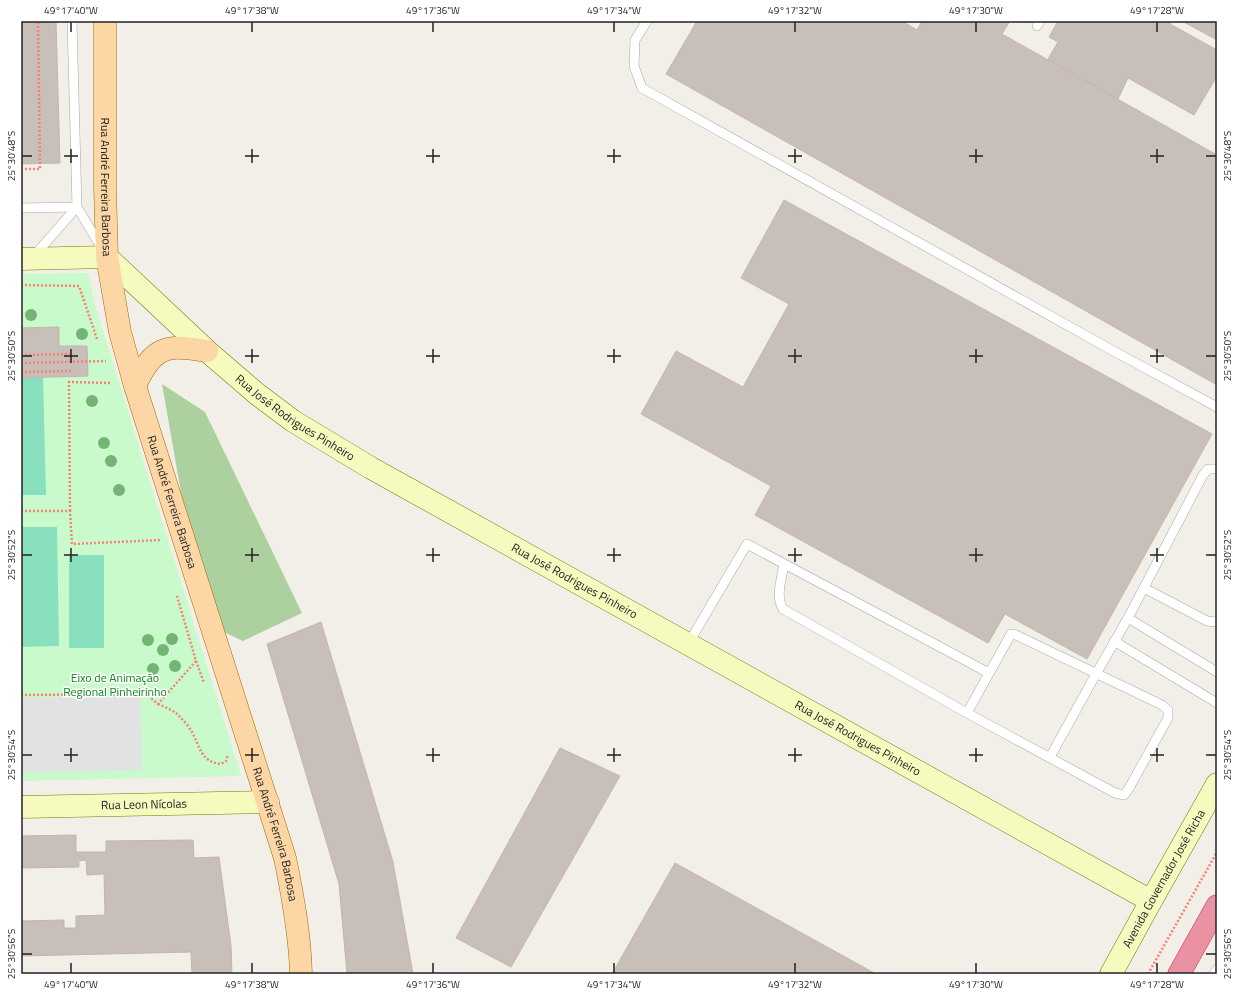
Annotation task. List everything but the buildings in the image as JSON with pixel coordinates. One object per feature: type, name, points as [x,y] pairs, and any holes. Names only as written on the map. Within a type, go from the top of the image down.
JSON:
[{"type":"highway","points":[[1179,974],[1217,906]]},
{"type":"main road","name":"Rua André Ferreira Barbosa","points":[[104,21],[107,257],[120,332],[135,386],[285,858],[295,902],[301,974]]},
{"type":"main road","points":[[26,259],[107,257]]},
{"type":"main road","name":"Rua José Rodrigues Pinheiro","points":[[107,257],[207,351],[257,394],[300,426],[378,472],[1151,901]]},
{"type":"main road","points":[[135,386],[143,368],[154,355],[168,348],[186,347],[207,351]]},
{"type":"main road","name":"Avenida Governador José Richa","points":[[1112,974],[1217,784]]},
{"type":"main road","name":"Rua Leon Nícolas","points":[[21,807],[268,802]]},
{"type":"lane","points":[[72,21],[77,207],[107,257]]},
{"type":"lane","points":[[647,21],[635,40],[634,66],[642,88],[1108,348],[1217,406]]},
{"type":"lane","points":[[21,208],[77,207]]},
{"type":"lane","points":[[26,259],[77,207]]},
{"type":"lane","points":[[1050,757],[1128,618],[1203,475],[1208,469],[1217,469]]},
{"type":"lane","points":[[688,644],[747,544],[989,673]]},
{"type":"lane","points":[[784,564],[779,597],[783,609],[967,713],[1115,793],[1124,795],[1168,718],[1168,710],[1162,705],[1016,635],[1011,634],[967,713]]},
{"type":"lane","points":[[1144,588],[1207,621],[1217,622]]},
{"type":"lane","points":[[1128,618],[1217,672]]},
{"type":"lane","points":[[1114,641],[1217,703]]},
{"type":"lane","points":[[1214,974],[1217,969]]},
{"type":"path","points":[[24,169],[40,169],[38,21]]},
{"type":"path","points":[[21,285],[79,286],[100,346]]},
{"type":"path","points":[[21,355],[71,354]]},
{"type":"path","points":[[21,362],[105,361]]},
{"type":"path","points":[[21,372],[71,371]]},
{"type":"path","points":[[112,383],[69,382],[70,511],[72,544],[184,540]]},
{"type":"path","points":[[21,511],[70,511]]},
{"type":"path","points":[[160,540],[162,548]]},
{"type":"path","points":[[176,593],[196,661],[207,689]]},
{"type":"path","points":[[158,704],[196,661]]},
{"type":"path","points":[[21,695],[146,694],[158,704],[180,716],[191,731],[199,750],[214,764],[221,764],[226,761],[228,746]]},
{"type":"path","points":[[1148,974],[1217,852]]},
{"type":"green space","name":"Eixo de Animação Regional Pinheirinho","points":[[88,273],[96,308],[241,776],[21,781],[21,274]]},
{"type":"green space","points":[[43,377],[46,495],[21,495],[21,378]]},
{"type":"green space","points":[[162,384],[205,412],[302,613],[243,641],[215,628],[183,504]]},
{"type":"green space","points":[[21,527],[57,527],[59,646],[21,647]]},
{"type":"green space","points":[[69,555],[104,555],[104,648],[69,648]]},
{"type":"shaded area","points":[[140,696],[142,770],[21,772],[21,698]]}]
